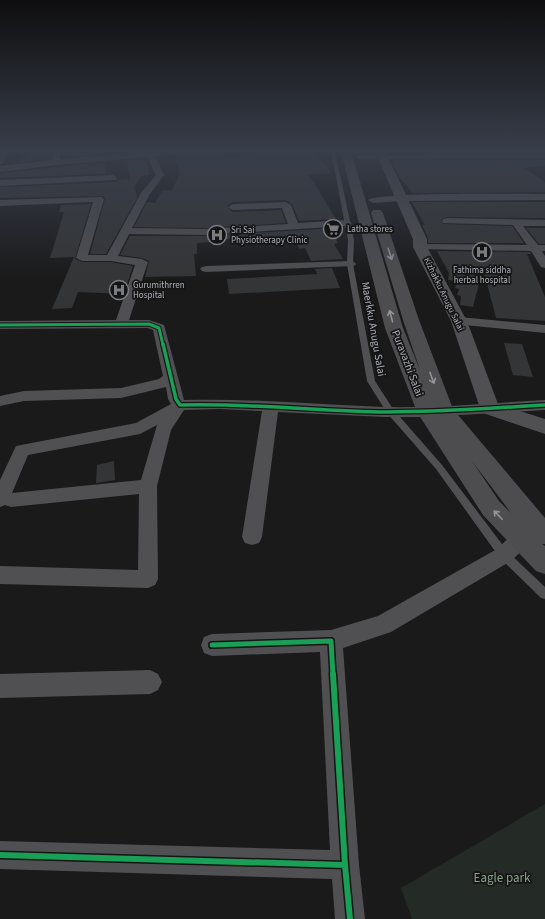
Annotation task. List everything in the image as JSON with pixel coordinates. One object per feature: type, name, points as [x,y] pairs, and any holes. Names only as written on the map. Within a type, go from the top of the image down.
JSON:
[{"type":"main road","name":"Puravazhi Salai","points":[[363,194],[394,328],[435,412],[491,508],[545,563]]},
{"type":"main road","name":"Puravazhi Salai","points":[[371,194],[411,320],[435,412],[545,534]]},
{"type":"street","points":[[111,258],[146,194]]},
{"type":"street","name":"Kizhakku Anugu Salai","points":[[400,194],[420,238],[420,247],[459,321],[490,408]]},
{"type":"street","points":[[373,200],[402,198],[545,197]]},
{"type":"street","points":[[0,203],[99,200],[82,258],[111,258],[142,262],[121,324]]},
{"type":"street","points":[[234,207],[286,205],[294,226]]},
{"type":"street","points":[[447,221],[545,223]]},
{"type":"street","points":[[125,231],[204,232],[348,223]]},
{"type":"street","points":[[516,223],[540,248],[545,265]]},
{"type":"street","points":[[420,247],[540,248]]},
{"type":"street","points":[[206,269],[350,264]]},
{"type":"street","points":[[459,321],[545,329]]},
{"type":"street","points":[[0,326],[149,324],[159,328],[176,399],[180,405]]},
{"type":"street","points":[[0,401],[24,396],[120,394],[164,383],[171,378]]},
{"type":"street","points":[[148,486],[5,500],[22,450],[140,428],[180,405],[271,406],[385,412],[435,412],[545,404]]},
{"type":"street","points":[[0,575],[148,579],[148,486],[163,429],[180,405]]},
{"type":"street","points":[[252,537],[271,406]]},
{"type":"street","points":[[490,408],[545,427]]},
{"type":"street","points":[[212,645],[331,641],[384,625],[504,555],[521,539]]},
{"type":"street","points":[[331,641],[345,865],[350,919]]},
{"type":"street","points":[[0,686],[150,682]]},
{"type":"street","points":[[0,855],[345,865]]},
{"type":"lane","name":"Maerkku Anugu Salai","points":[[342,194],[351,240],[350,264],[371,381],[390,411],[439,467],[504,555],[545,594]]},
{"type":"green space","name":"Eagle park","points":[[545,804],[545,919],[412,919],[401,888]]},
{"type":"building","points":[[0,194],[136,194],[137,198],[106,254],[90,254],[105,199],[103,196],[0,198]]},
{"type":"building","points":[[160,194],[321,194],[336,219],[299,221],[292,204],[286,200],[233,202],[227,206],[233,212],[281,210],[286,223],[204,228],[134,227],[147,202],[155,203]]},
{"type":"building","points":[[412,202],[545,202],[545,218],[447,217],[441,220],[443,224],[512,226],[524,243],[428,243],[428,238],[422,225],[425,225]]},
{"type":"building","points":[[91,204],[75,259],[82,262],[111,262],[133,266],[124,294],[78,292],[72,308],[52,309],[74,257],[50,258],[64,212],[59,212],[61,205]]},
{"type":"building","points":[[335,228],[337,233],[333,233],[338,243],[334,244],[343,259],[311,261],[305,248],[299,249],[294,236],[258,239],[257,236],[225,239],[225,241],[197,243],[197,254],[194,254],[196,276],[145,277],[149,261],[142,258],[120,255],[130,236],[204,236]]},
{"type":"building","points":[[526,228],[545,228],[545,244],[539,244]]},
{"type":"building","points":[[437,251],[530,252],[531,254],[527,254],[545,297],[545,321],[496,318],[483,268],[473,307],[460,305],[461,296],[457,295],[459,289],[455,288],[457,281],[448,280],[449,273]]},
{"type":"building","points":[[332,268],[340,288],[229,294],[227,279],[317,274],[315,269]]},
{"type":"building","points":[[504,343],[522,344],[533,377],[513,375]]},
{"type":"building","points":[[114,461],[115,480],[96,483],[97,465]]},
{"type":"cycle path","points":[[0,325],[149,324],[159,328],[176,399],[180,405],[219,404],[385,412],[427,412],[545,405]]},
{"type":"cycle path","points":[[212,645],[331,641],[345,865]]},
{"type":"cycle path","points":[[0,855],[345,865],[350,919]]},
{"type":"place","name":"Latha stores","points":[[333,229]]},
{"type":"place","name":"Sri Sai Physiotherapy Clinic","points":[[217,235]]},
{"type":"place","name":"Fathima siddha herbal hospital","points":[[482,252]]},
{"type":"place","name":"Gurumithrren Hospital","points":[[119,290]]}]
